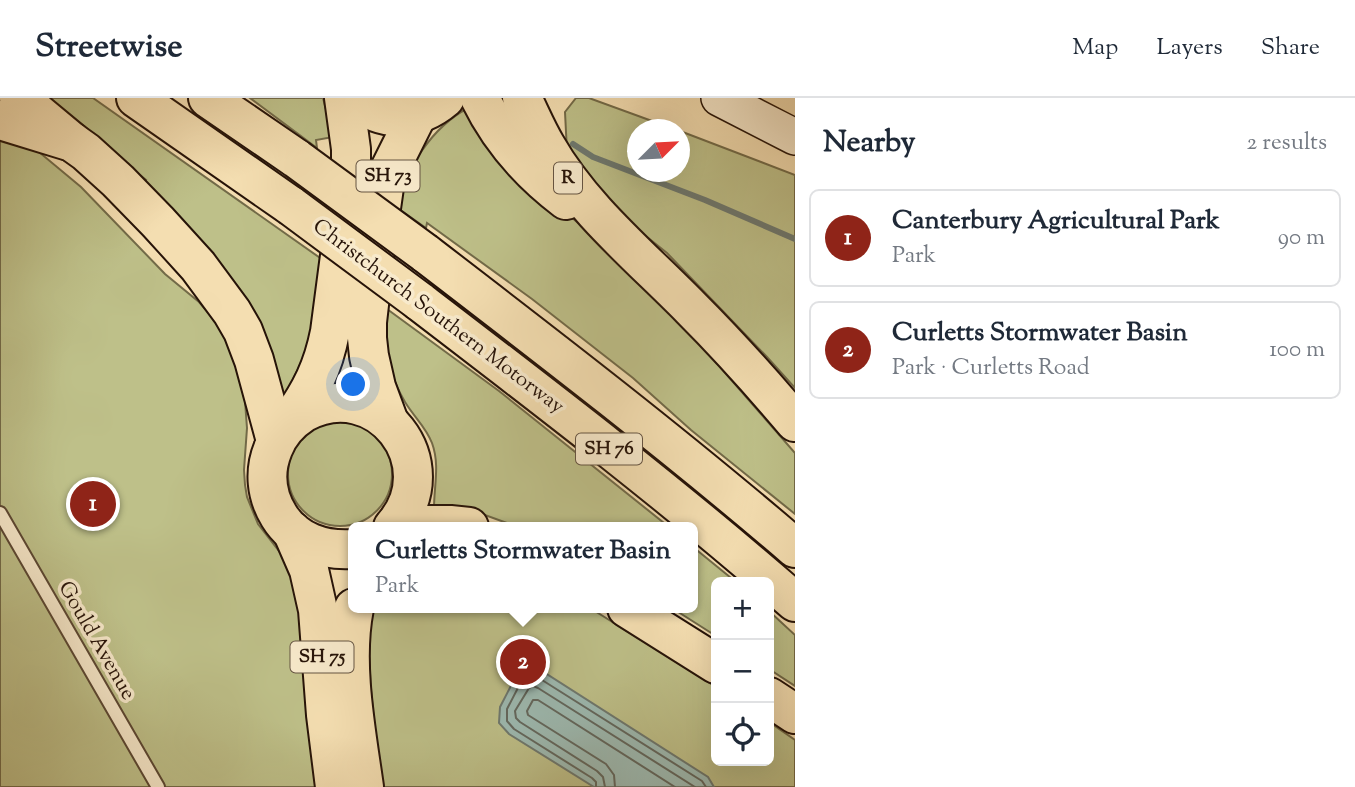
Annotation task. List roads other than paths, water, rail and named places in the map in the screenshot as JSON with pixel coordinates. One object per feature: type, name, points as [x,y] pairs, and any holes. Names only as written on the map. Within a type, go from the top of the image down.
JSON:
[{"type":"main road","points":[[19,98],[110,174],[198,266],[243,331],[283,431],[316,407],[335,403],[355,404],[373,411],[399,432],[407,445],[414,472],[409,501],[397,522]]},
{"type":"main road","name":"Christchurch Southern Motorway","points":[[136,98],[291,206],[419,301],[574,420],[795,602]]},
{"type":"main road","name":"Christchurch Southern Motorway","points":[[208,98],[425,253],[609,394],[795,548]]},
{"type":"main road","name":"SH 73","points":[[344,98],[351,149],[345,220]]},
{"type":"main road","points":[[354,98],[374,112],[396,117],[431,106]]},
{"type":"main road","points":[[480,98],[502,137],[529,168],[552,190],[629,248]]},
{"type":"main road","name":"R","points":[[522,98],[546,146],[576,189],[629,248],[740,359],[795,422]]},
{"type":"main road","points":[[719,98],[795,137]]},
{"type":"main road","name":"SH 73","points":[[389,422],[376,387],[367,338],[376,243],[384,187],[391,167],[431,106]]},
{"type":"main road","points":[[0,120],[72,142]]},
{"type":"main road","name":"SH 75","points":[[335,787],[318,610],[309,570],[292,531],[273,505],[267,473],[270,457],[283,431],[309,393],[326,354],[345,220]]},
{"type":"main road","points":[[292,531],[305,541],[321,547],[348,549]]},
{"type":"main road","name":"SH 75","points":[[353,613],[352,687],[364,787]]},
{"type":"main road","points":[[635,613],[711,661]]},
{"type":"main road","points":[[774,700],[795,714]]},
{"type":"lane","name":"Gould Avenue","points":[[0,513],[158,787]]},
{"type":"water","points":[[531,668],[545,673],[708,777],[714,787],[594,787],[509,734],[499,723],[500,707],[516,676]]},
{"type":"waterway","points":[[573,144],[593,157],[705,200],[795,239]]},
{"type":"place","name":"Canterbury Agricultural Park","points":[[93,504]]},
{"type":"place","name":"Curletts Stormwater Basin","points":[[523,662]]}]
